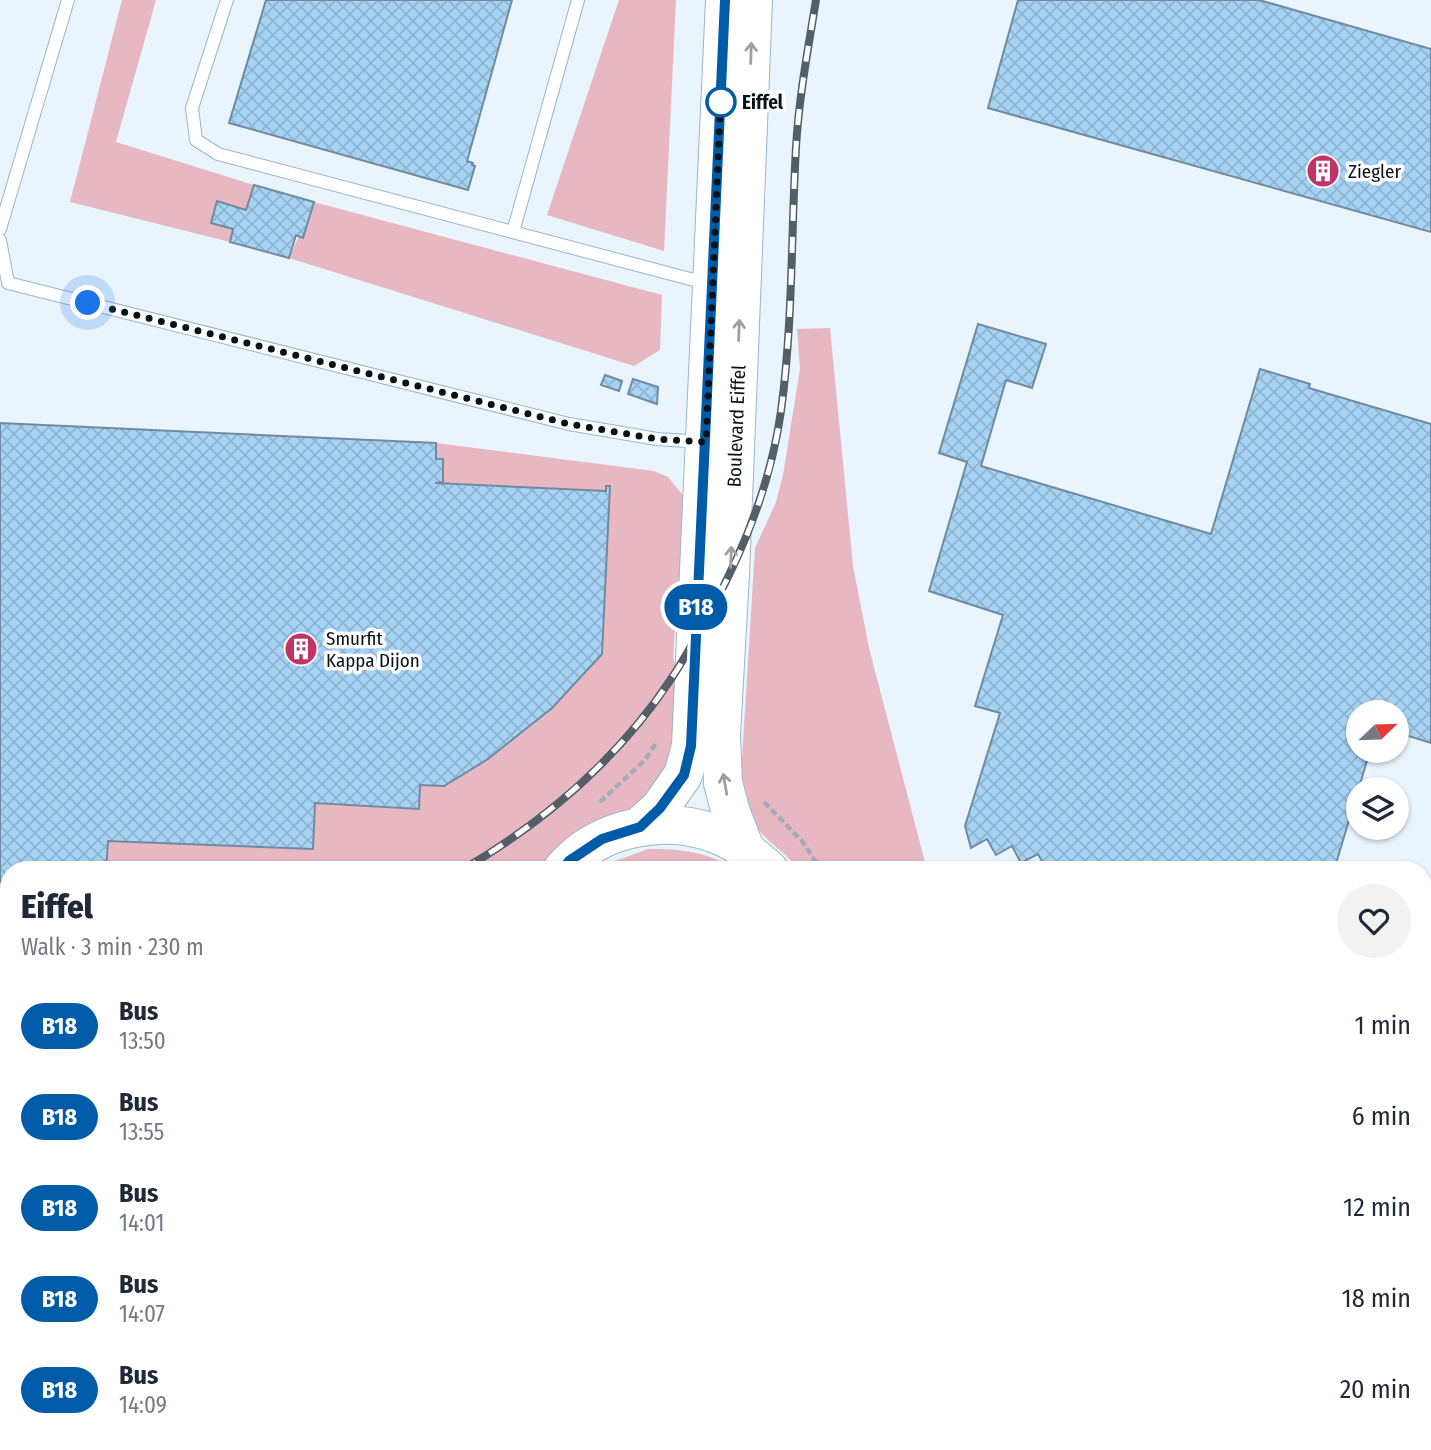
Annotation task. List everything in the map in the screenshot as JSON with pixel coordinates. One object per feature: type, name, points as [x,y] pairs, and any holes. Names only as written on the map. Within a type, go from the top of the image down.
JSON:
[{"type":"main road","name":"Boulevard Eiffel","points":[[725,0],[727,286]]},
{"type":"main road","name":"Boulevard Eiffel","points":[[640,827],[660,808],[684,775],[691,746],[720,443],[727,286],[753,0]]},
{"type":"main road","name":"Boulevard Eiffel","points":[[720,443],[730,574],[721,735],[723,783],[732,813],[757,859]]},
{"type":"main road","points":[[569,861],[602,839],[640,827],[667,824],[695,827],[721,836],[757,859]]},
{"type":"lane","points":[[0,229],[3,206],[68,0]]},
{"type":"lane","points":[[227,0],[192,108],[195,140],[218,154],[727,286]]},
{"type":"lane","points":[[513,232],[578,0]]},
{"type":"lane","points":[[0,240],[4,282],[569,424],[657,439],[720,443]]},
{"type":"green space","points":[[122,0],[156,0],[116,142],[254,185],[246,210],[218,201],[211,223],[233,229],[230,242],[70,202]]},
{"type":"green space","points":[[619,0],[676,0],[664,251],[547,215]]},
{"type":"green space","points":[[314,202],[662,295],[660,350],[634,366],[289,258]]},
{"type":"green space","points":[[830,328],[853,566],[869,648],[925,861],[792,861],[755,825],[740,791],[755,548],[776,502],[783,475],[800,369],[797,329]]},
{"type":"green space","points":[[436,443],[654,471],[668,477],[685,498],[673,657],[684,702],[673,758],[647,800],[546,861],[107,861],[108,841],[313,849],[315,803],[419,809],[420,785],[488,759],[552,708],[602,654],[610,486],[606,486],[606,491],[435,483],[443,482],[443,459],[436,459]]},
{"type":"green space","points":[[648,849],[693,852],[719,861],[615,861]]},
{"type":"building","points":[[266,0],[512,0],[467,161],[475,166],[468,190],[229,123]]},
{"type":"building","name":"Ziegler","points":[[1018,0],[1259,0],[1431,49],[1431,232],[988,108]]},
{"type":"building","points":[[254,185],[314,202],[303,238],[296,235],[289,258],[230,242],[233,229],[211,223],[217,201],[246,210]]},
{"type":"building","points":[[978,324],[1046,344],[1032,388],[1006,380],[981,466],[1211,534],[1260,369],[1310,384],[1309,388],[1431,424],[1431,743],[1409,736],[1409,700],[1346,700],[1346,763],[1366,763],[1362,777],[1346,777],[1346,830],[1337,861],[1042,861],[1038,854],[1020,861],[1012,846],[996,855],[987,839],[971,848],[965,826],[1000,713],[975,706],[1003,615],[929,591],[967,462],[939,453]]},
{"type":"building","points":[[605,375],[622,381],[619,391],[601,385]]},
{"type":"building","points":[[633,379],[658,387],[657,404],[628,394]]},
{"type":"building","name":"Smurfit Kappa Dijon","points":[[0,423],[436,443],[436,459],[443,459],[443,482],[435,483],[606,491],[606,486],[610,486],[602,654],[552,708],[488,759],[444,786],[420,785],[419,809],[315,803],[313,849],[108,841],[107,861],[0,861]]},
{"type":"railway","points":[[476,861],[522,831],[578,786],[604,761],[650,708],[682,662],[723,587],[755,514],[777,437],[785,378],[797,128],[816,0]]},
{"type":"bus line","name":"B18","points":[[569,861],[602,839],[640,827],[660,808],[684,775],[691,746],[725,0]]},
{"type":"place","name":"Eiffel","points":[[721,102]]},
{"type":"place","name":"Ziegler","points":[[1323,171]]},
{"type":"place","name":"Smurfit Kappa Dijon","points":[[301,649]]},
{"type":"route","points":[[88,303],[569,424],[657,439],[706,442],[721,91],[721,102]]}]
